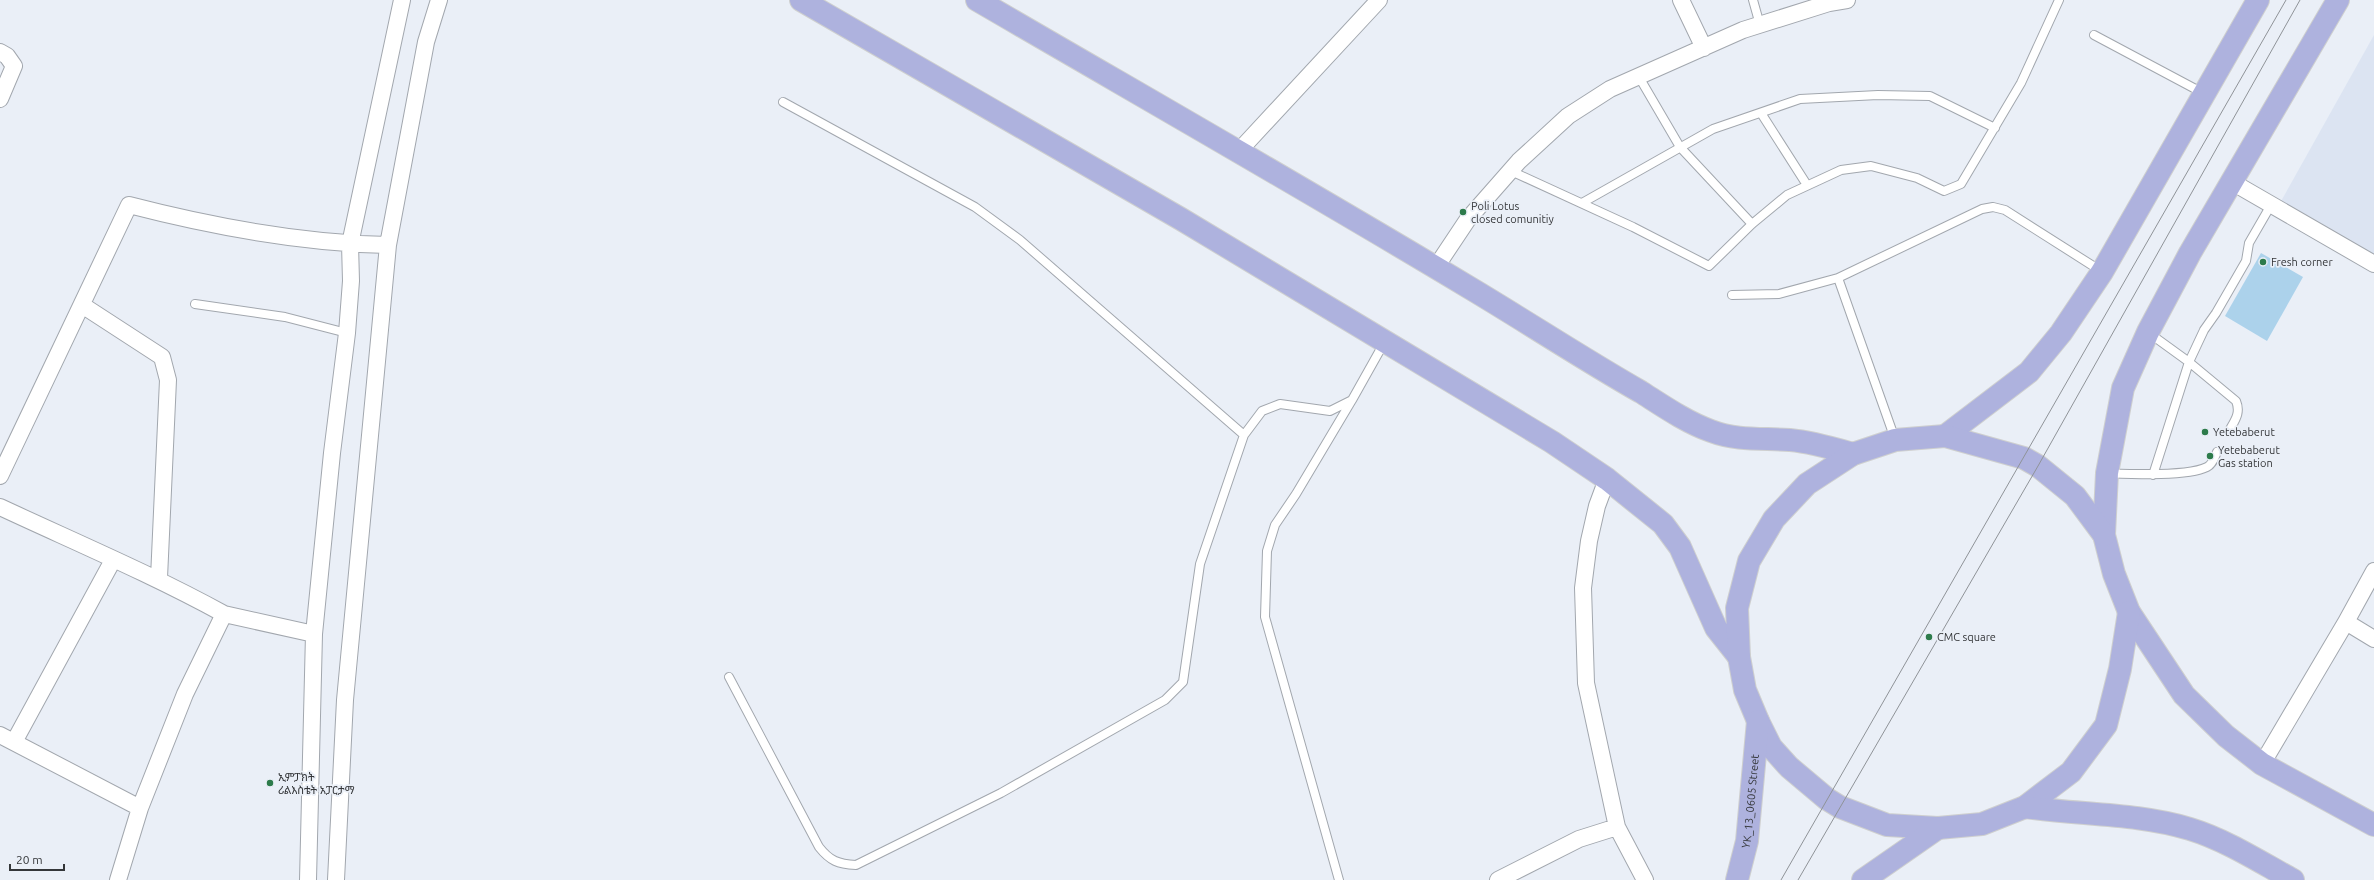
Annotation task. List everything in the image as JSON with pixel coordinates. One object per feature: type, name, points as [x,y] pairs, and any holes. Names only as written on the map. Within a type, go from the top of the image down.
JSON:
[{"type":"main road","points":[[801,0],[1181,219],[1552,442],[1607,479],[1658,519],[1680,547],[1716,628],[1739,657]]},
{"type":"main road","points":[[977,0],[1436,267],[1540,329],[1597,367],[1711,431],[1732,437],[1761,441],[1788,440],[1823,445],[1853,454]]},
{"type":"main road","points":[[1945,436],[2029,372],[2061,333],[2102,272],[2258,0]]},
{"type":"main road","points":[[2338,0],[2190,253],[2148,332],[2122,388],[2107,474],[2104,536],[2114,574],[2129,612],[2184,695],[2226,736],[2262,764],[2374,825]]},
{"type":"main road","points":[[2104,536],[2075,496],[2038,466],[2024,458],[1945,436],[1895,440],[1853,454],[1807,484],[1774,519],[1749,561],[1737,608],[1739,657],[1745,690],[1771,747],[1827,800],[1887,825],[1938,828],[1982,824],[2025,807],[2071,772],[2106,725],[2120,669],[2129,612]]},
{"type":"main road","name":"YK_13_0605 Street","points":[[1738,880],[1747,841],[1758,721]]},
{"type":"main road","points":[[2025,807],[2133,818],[2190,829],[2234,848],[2293,880]]},
{"type":"main road","points":[[1863,880],[1938,828]]},
{"type":"street","points":[[308,880],[314,634],[332,453],[347,333],[351,281],[350,244],[402,0]]},
{"type":"street","points":[[336,880],[345,700],[388,245],[426,42],[439,0]]},
{"type":"street","points":[[1238,152],[1379,0]]},
{"type":"street","points":[[1681,0],[1704,48]]},
{"type":"street","points":[[1436,267],[1468,219],[1543,137],[1568,116],[1610,89],[1704,48],[1760,25],[1829,3],[1847,0]]},
{"type":"street","points":[[0,52],[7,56],[14,66],[0,99]]},
{"type":"street","points":[[2232,182],[2374,264]]},
{"type":"street","points":[[0,476],[129,205],[221,227],[318,241],[388,245]]},
{"type":"street","points":[[82,305],[162,357],[168,380],[158,578]]},
{"type":"street","points":[[1607,479],[1597,506],[1589,541],[1583,596],[1586,682],[1617,826],[1645,880]]},
{"type":"street","points":[[0,507],[113,560],[158,578],[224,614],[314,634]]},
{"type":"street","points":[[113,560],[7,738],[140,808]]},
{"type":"street","points":[[2262,764],[2346,622],[2374,571]]},
{"type":"street","points":[[118,880],[140,808],[185,694],[224,614]]},
{"type":"street","points":[[2346,622],[2374,639]]},
{"type":"street","points":[[1498,880],[1579,839],[1617,826]]},
{"type":"lane","points":[[1753,0],[1760,25]]},
{"type":"lane","points":[[1511,171],[1709,266],[1752,224],[1787,195],[1841,170],[1871,166],[1917,178],[1944,192],[1961,184],[2021,83],[2059,0]]},
{"type":"lane","points":[[2094,35],[2204,93]]},
{"type":"lane","points":[[1639,77],[1680,147],[1752,224]]},
{"type":"lane","points":[[1582,204],[1712,129],[1800,99],[1878,95],[1930,96],[1995,128]]},
{"type":"lane","points":[[783,102],[975,207],[1020,240],[1244,435]]},
{"type":"lane","points":[[1761,113],[1808,185]]},
{"type":"lane","points":[[2153,475],[2189,362],[2204,330],[2216,314],[2246,261],[2249,243],[2271,205]]},
{"type":"lane","points":[[1732,295],[1779,294],[1838,278],[1982,209],[1992,207],[2005,210],[2102,272]]},
{"type":"lane","points":[[1838,278],[1895,440]]},
{"type":"lane","points":[[194,304],[285,317],[347,333]]},
{"type":"lane","points":[[2148,332],[2189,362],[2236,401],[2239,408],[2237,417],[2229,430]]},
{"type":"lane","points":[[1339,880],[1265,617],[1267,551],[1275,525],[1296,494],[1352,400],[1384,342]]},
{"type":"lane","points":[[729,677],[819,847],[828,859],[841,864],[856,865],[902,844],[1001,793],[1088,746],[1165,700],[1182,682],[1200,564],[1244,435],[1262,411],[1280,404],[1330,411],[1352,400]]},
{"type":"lane","points":[[2107,474],[2153,475],[2208,467],[2212,463],[2217,452]]},
{"type":"shaded area","points":[[2374,35],[2374,254],[2280,203]]},
{"type":"building","points":[[2261,253],[2303,277],[2267,341],[2225,316]]},
{"type":"tram line","points":[[1781,880],[2286,0]]},
{"type":"tram line","points":[[1798,880],[2038,466],[2300,0]]},
{"type":"place","name":"Poli Lotus closed comunitiy","points":[[1463,212]]},
{"type":"place","name":"Fresh corner","points":[[2263,262]]},
{"type":"place","name":"Yetebaberut","points":[[2205,432]]},
{"type":"place","name":"Yetebaberut Gas station","points":[[2210,456]]},
{"type":"place","name":"CMC square","points":[[1929,637]]},
{"type":"place","name":"ኢምፓክት ሪልእስቴት አፓርታማ","points":[[270,783]]}]
